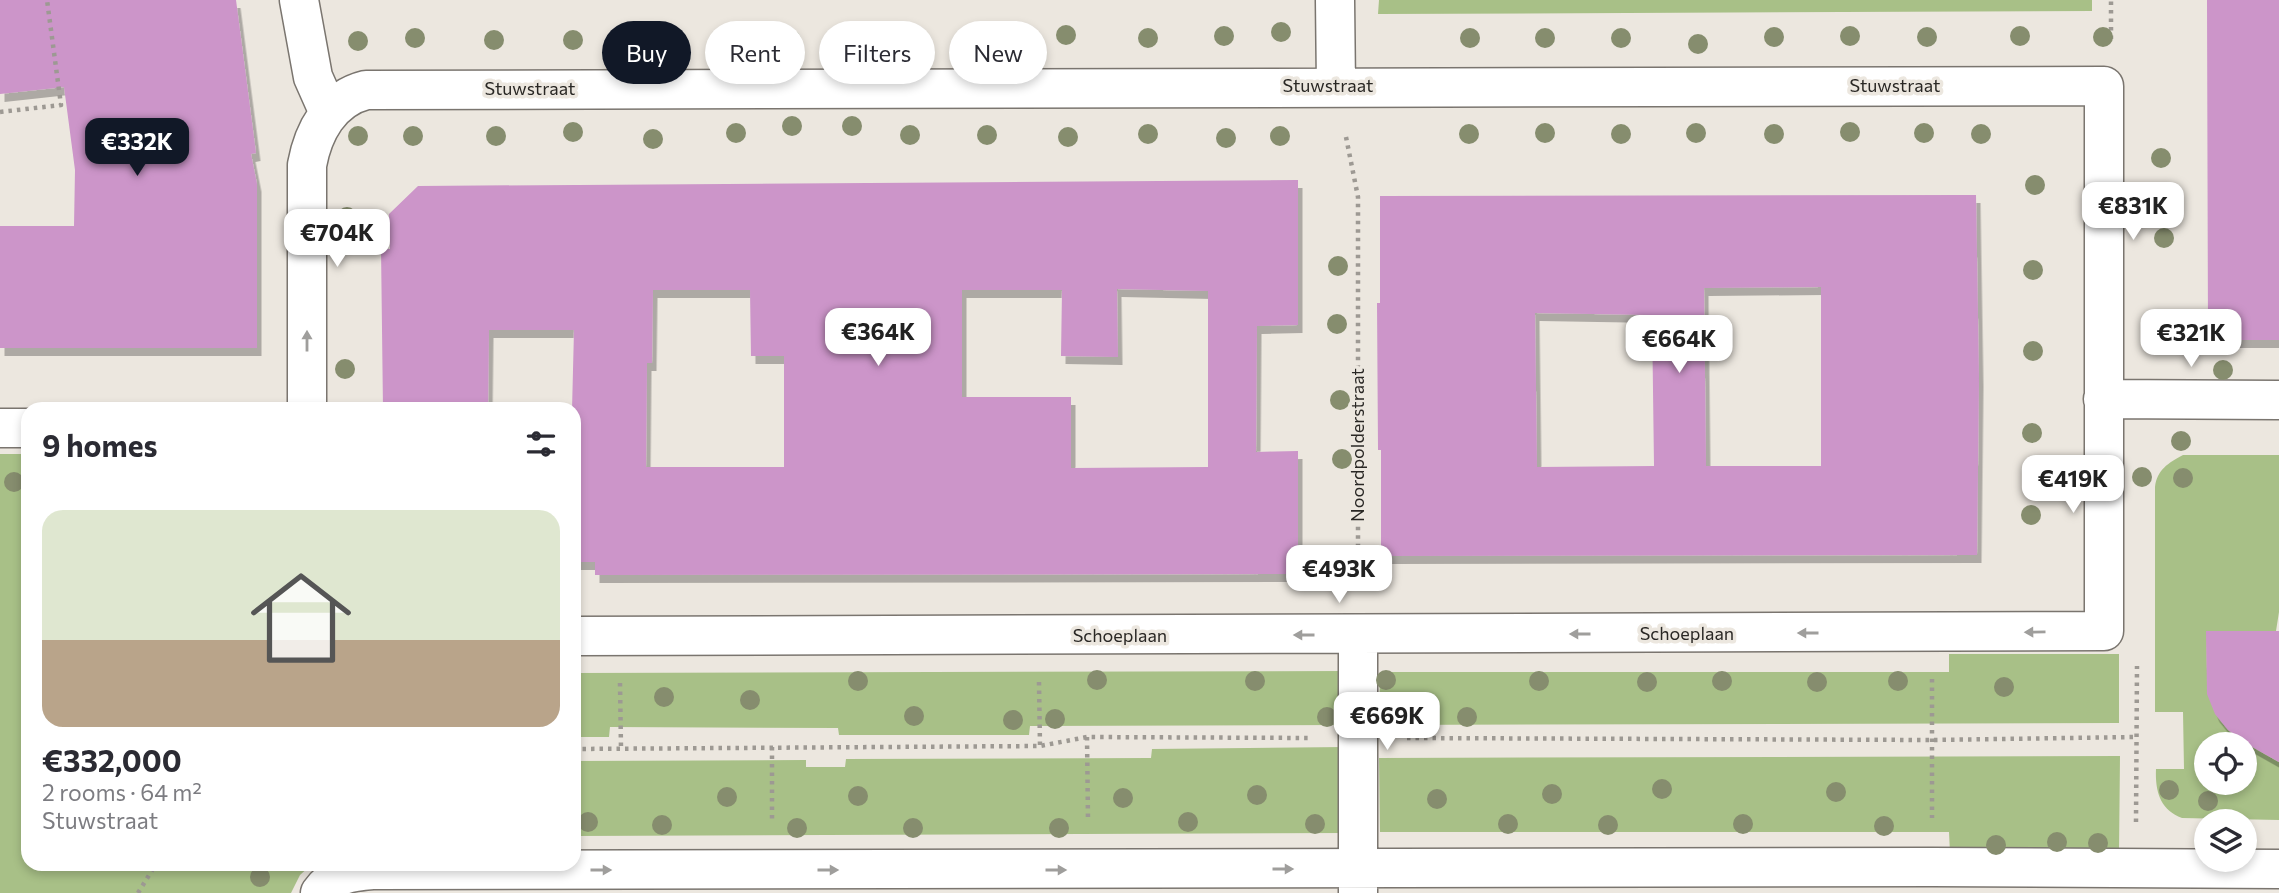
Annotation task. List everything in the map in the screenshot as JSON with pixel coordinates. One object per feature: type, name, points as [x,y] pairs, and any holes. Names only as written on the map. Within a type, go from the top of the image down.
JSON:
[{"type":"street","points":[[299,0],[313,77],[329,113]]},
{"type":"street","points":[[1335,0],[1336,86]]},
{"type":"street","name":"Stuwstraat","points":[[307,402],[307,166],[312,141],[329,113],[348,97],[361,92],[1336,86],[2104,86],[2103,399]]},
{"type":"street","points":[[2104,631],[2103,399],[2279,400]]},
{"type":"street","points":[[0,428],[21,429]]},
{"type":"street","name":"Schoeplaan","points":[[581,636],[2104,631]]},
{"type":"street","points":[[1358,635],[1359,881]]},
{"type":"street","points":[[581,871],[1088,870],[1359,881],[1932,867],[2279,869]]},
{"type":"street","points":[[320,893],[334,878],[353,872],[562,871]]},
{"type":"path","points":[[0,112],[61,106],[47,0]]},
{"type":"path","name":"Noordpolderstraat","points":[[1336,86],[1358,197],[1358,635]]},
{"type":"path","points":[[2104,631],[2138,649],[2136,868]]},
{"type":"path","points":[[1932,633],[1932,867]]},
{"type":"path","points":[[619,636],[621,748]]},
{"type":"path","points":[[1038,636],[1040,746]]},
{"type":"path","points":[[1087,737],[1088,870]]},
{"type":"path","points":[[772,747],[772,870]]},
{"type":"path","points":[[138,893],[152,871]]},
{"type":"green space","points":[[1379,0],[2092,0],[2092,11],[1378,14]]},
{"type":"green space","points":[[0,454],[21,454],[21,871],[304,871],[291,893],[0,893]]},
{"type":"green space","points":[[2183,455],[2279,455],[2279,612],[2276,631],[2207,631],[2210,698],[2215,712],[2233,732],[2194,732],[2194,795],[2257,795],[2257,749],[2279,762],[2279,820],[2257,820],[2257,809],[2194,809],[2194,818],[2182,818],[2169,810],[2160,799],[2156,769],[2184,769],[2183,712],[2155,712],[2155,487],[2161,472]]},
{"type":"green space","points":[[1949,654],[2119,654],[2119,723],[1379,725],[1380,672],[1949,672]]},
{"type":"green space","points":[[1347,671],[1347,725],[1030,726],[1029,735],[839,735],[838,728],[610,727],[609,737],[581,737],[581,673]]},
{"type":"green space","points":[[1346,747],[1345,833],[581,836],[581,761],[806,760],[806,767],[845,767],[846,759],[1151,758],[1152,749]]},
{"type":"green space","points":[[2120,756],[2119,853],[1950,853],[1949,832],[1380,832],[1379,758]]},
{"type":"building","points":[[0,0],[236,0],[256,153],[251,154],[257,184],[257,348],[0,348],[0,226],[74,226],[75,170],[64,87],[0,94]]},
{"type":"building","points":[[2207,0],[2279,0],[2279,340],[2208,340]]},
{"type":"building","points":[[1298,180],[1298,325],[1257,326],[1256,452],[1298,451],[1298,574],[595,575],[595,562],[581,562],[581,402],[572,402],[574,330],[489,330],[488,402],[383,402],[381,248],[390,249],[389,214],[418,186]],"holes":[[[1117,289],[1208,291],[1208,467],[1071,468],[1071,397],[962,397],[962,290],[1062,290],[1061,356],[1118,357]],[[653,290],[750,290],[751,356],[784,356],[784,467],[646,467],[647,363],[652,363]]]},
{"type":"building","points":[[1976,195],[1979,379],[1977,555],[1381,556],[1377,303],[1380,303],[1380,196]],"holes":[[[1821,287],[1821,466],[1706,466],[1704,288]],[[1535,313],[1652,315],[1654,466],[1537,467]]]},
{"type":"building","points":[[2206,631],[2279,631],[2279,762],[2257,750],[2257,732],[2228,730],[2215,714],[2207,694]]}]
